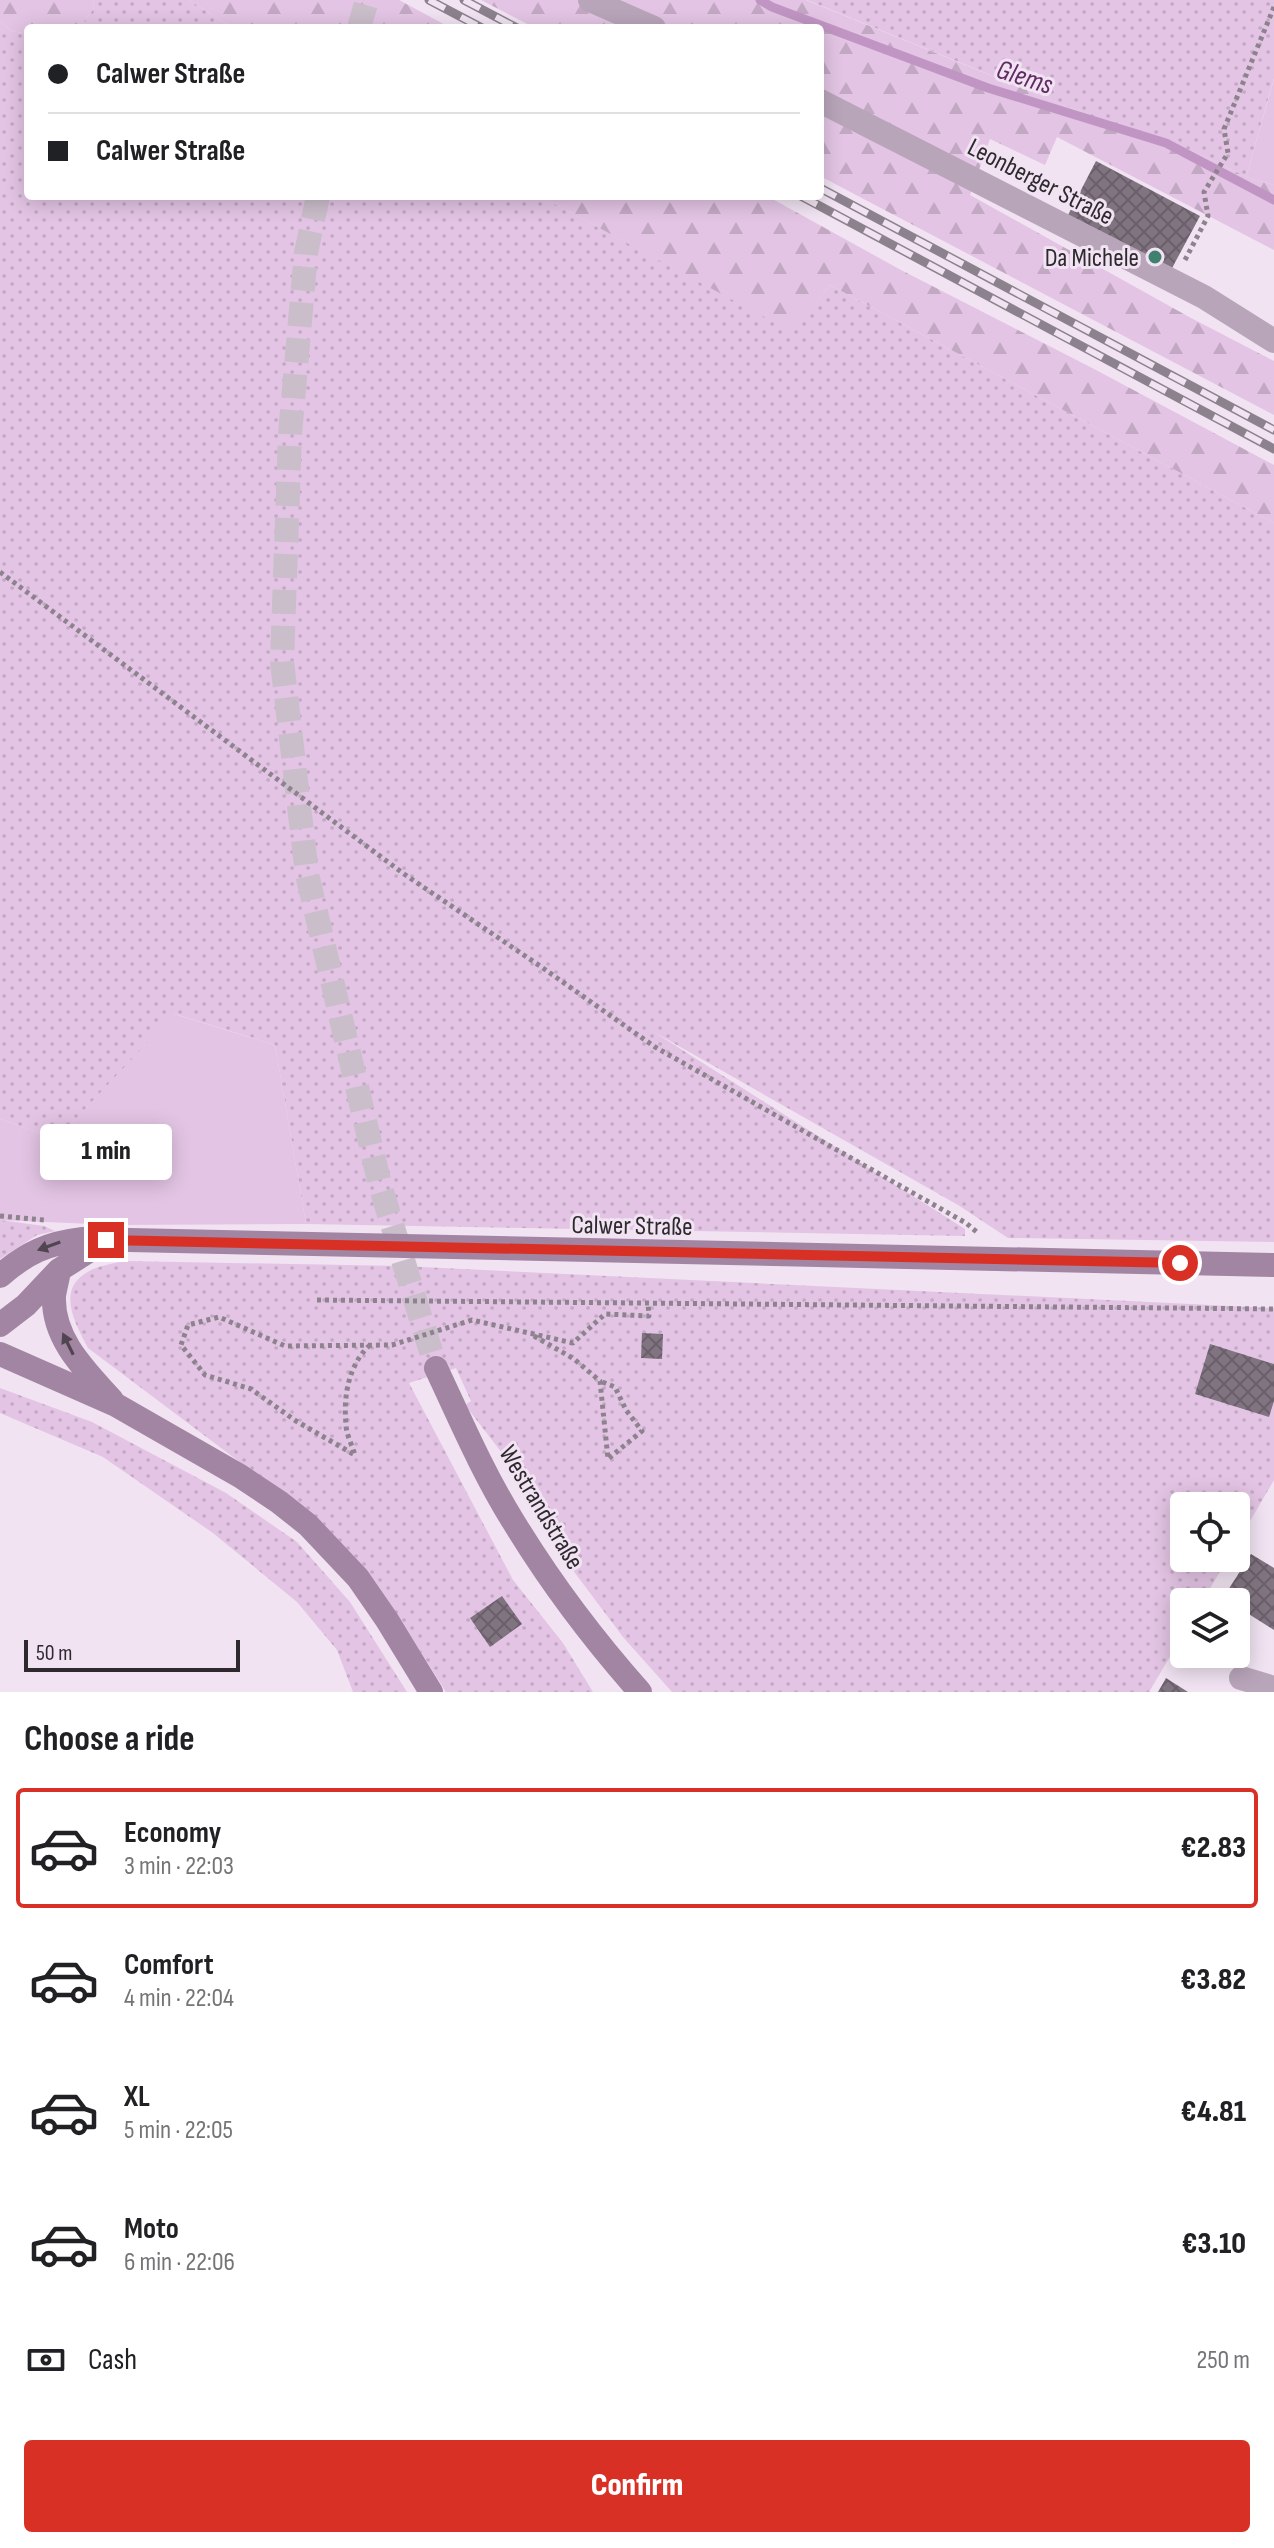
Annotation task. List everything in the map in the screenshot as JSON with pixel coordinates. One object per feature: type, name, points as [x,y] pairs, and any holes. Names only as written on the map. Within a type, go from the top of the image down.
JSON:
[{"type":"street","points":[[590,0],[645,24]]},
{"type":"street","name":"Leonberger Straße","points":[[824,103],[1175,281],[1274,341]]},
{"type":"street","name":"Calwer Straße","points":[[0,1276],[13,1265],[56,1243],[83,1239],[1274,1265]]},
{"type":"street","points":[[0,1325],[26,1305],[59,1270],[106,1240]]},
{"type":"street","points":[[59,1270],[54,1297],[58,1323],[72,1355],[116,1405]]},
{"type":"street","points":[[0,1354],[116,1405],[240,1476],[308,1525],[358,1578],[431,1692]]},
{"type":"street","name":"Westrandstraße","points":[[436,1368],[512,1519],[578,1618],[640,1692]]},
{"type":"street","points":[[616,1665],[623,1692]]},
{"type":"street","points":[[1241,1678],[1274,1688]]},
{"type":"path","points":[[1175,281],[1208,216],[1204,192],[1228,153],[1224,129],[1274,7]]},
{"type":"path","points":[[0,572],[404,874],[655,1047],[966,1223],[985,1238],[993,1252],[993,1261]]},
{"type":"path","points":[[317,1300],[1274,1309]]},
{"type":"path","points":[[370,1345],[359,1355],[347,1385],[345,1426],[355,1455],[296,1421],[251,1389],[205,1375],[181,1345],[188,1325],[219,1317],[285,1346],[370,1345],[392,1345],[472,1320],[573,1343],[605,1314],[649,1316],[648,1303]]},
{"type":"path","points":[[530,1333],[574,1359],[600,1381],[615,1387],[626,1410],[642,1431],[608,1459],[600,1381]]},
{"type":"green space","points":[[0,0],[93,0],[94,8],[82,24],[24,24],[24,33],[11,31],[0,21]]},
{"type":"green space","points":[[93,0],[189,0],[227,24],[82,24],[94,8]]},
{"type":"green space","points":[[189,0],[399,0],[444,24],[227,24]]},
{"type":"green space","points":[[481,0],[806,0],[1120,128],[1211,159],[1246,177],[1274,185],[1274,250],[1057,137],[1045,165],[990,139],[970,195],[1274,361],[1274,415],[824,178],[824,24],[527,24]]},
{"type":"green space","points":[[807,0],[1274,0],[1274,78],[1246,177],[1211,159],[1120,128]]},
{"type":"green space","points":[[0,21],[11,31],[24,33],[24,200],[547,200],[792,331],[830,285],[1274,523],[1274,1242],[1008,1238],[958,1205],[654,1032],[965,1229],[965,1236],[306,1224],[275,1045],[175,1014],[57,1139],[0,1119]]},
{"type":"green space","points":[[1274,79],[1274,185],[1246,177]]},
{"type":"green space","points":[[547,200],[774,200],[901,270],[1274,465],[1274,523],[830,285],[792,332]]},
{"type":"green space","points":[[174,1014],[275,1045],[306,1224],[116,1225],[0,1220],[0,1119],[57,1139]]},
{"type":"green space","points":[[0,1220],[44,1226],[55,1231],[37,1235],[0,1259]]},
{"type":"green space","points":[[124,1261],[400,1266],[1274,1308],[1274,1480],[1250,1521],[1250,1492],[1170,1492],[1170,1572],[1220,1572],[1210,1588],[1170,1588],[1170,1657],[1149,1692],[672,1692],[623,1637],[572,1569],[502,1453],[465,1405],[471,1401],[456,1368],[409,1383],[513,1580],[563,1643],[593,1692],[446,1692],[397,1614],[321,1523],[88,1348],[74,1319],[70,1299],[77,1280],[104,1266]]},
{"type":"green space","points":[[0,1388],[92,1422],[226,1493],[297,1542],[350,1602],[407,1692],[353,1692],[337,1650],[297,1602],[213,1533],[103,1457],[0,1413]]},
{"type":"building","points":[[1096,161],[1200,216],[1171,270],[1068,215]]},
{"type":"building","points":[[642,1333],[663,1334],[662,1359],[641,1358]]},
{"type":"building","points":[[1210,1344],[1274,1364],[1274,1401],[1269,1417],[1195,1394]]},
{"type":"building","points":[[1250,1556],[1274,1568],[1274,1630],[1250,1615],[1250,1588],[1229,1588],[1240,1572],[1250,1572]]},
{"type":"building","points":[[502,1596],[522,1624],[490,1647],[470,1618]]},
{"type":"building","points":[[1166,1678],[1188,1692],[1158,1692]]},
{"type":"waterway","name":"Glems","points":[[760,0],[817,24]]},
{"type":"waterway","name":"Glems","points":[[824,26],[988,88],[1166,143],[1274,200]]},
{"type":"tunnel","points":[[360,24],[367,0]]},
{"type":"tunnel","points":[[317,200],[306,253],[290,434],[282,662],[307,874],[380,1185],[436,1368]]},
{"type":"railway","points":[[429,0],[474,24]]},
{"type":"railway","points":[[464,0],[509,24]]},
{"type":"railway","points":[[824,190],[1274,430]]},
{"type":"railway","points":[[808,200],[1274,449]]},
{"type":"place","name":"Da Michele","points":[[1155,257]]},
{"type":"route","points":[[106,1240],[1180,1263]]}]
